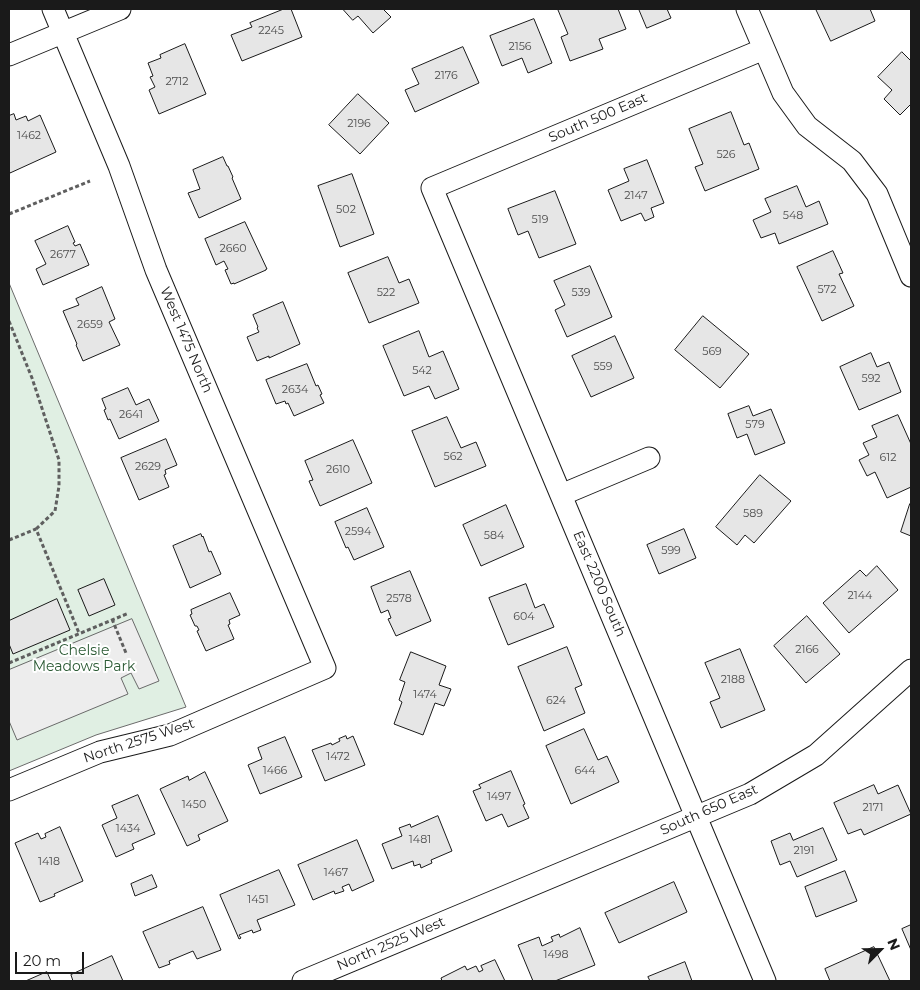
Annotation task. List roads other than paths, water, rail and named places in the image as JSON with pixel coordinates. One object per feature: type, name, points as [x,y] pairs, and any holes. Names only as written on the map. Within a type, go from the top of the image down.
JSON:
[{"type":"street","name":"West 1475 North","points":[[53,9],[119,166],[156,270],[325,668]]},
{"type":"street","points":[[9,55],[120,9]]},
{"type":"street","points":[[747,9],[783,93],[807,126],[852,161],[877,194],[911,274]]},
{"type":"street","name":"South 500 East","points":[[432,188],[764,49]]},
{"type":"street","name":"East 2200 South","points":[[432,188],[765,981]]},
{"type":"street","points":[[561,495],[649,458]]},
{"type":"street","name":"North 2575 West","points":[[9,790],[100,752],[170,735],[325,668]]},
{"type":"street","name":"South 650 East","points":[[480,907],[750,794],[816,755],[911,670]]},
{"type":"street","name":"North 2525 West","points":[[303,981],[480,907]]},
{"type":"park label","name":"Chelsie Meadows Park","points":[[84,660]]}]
